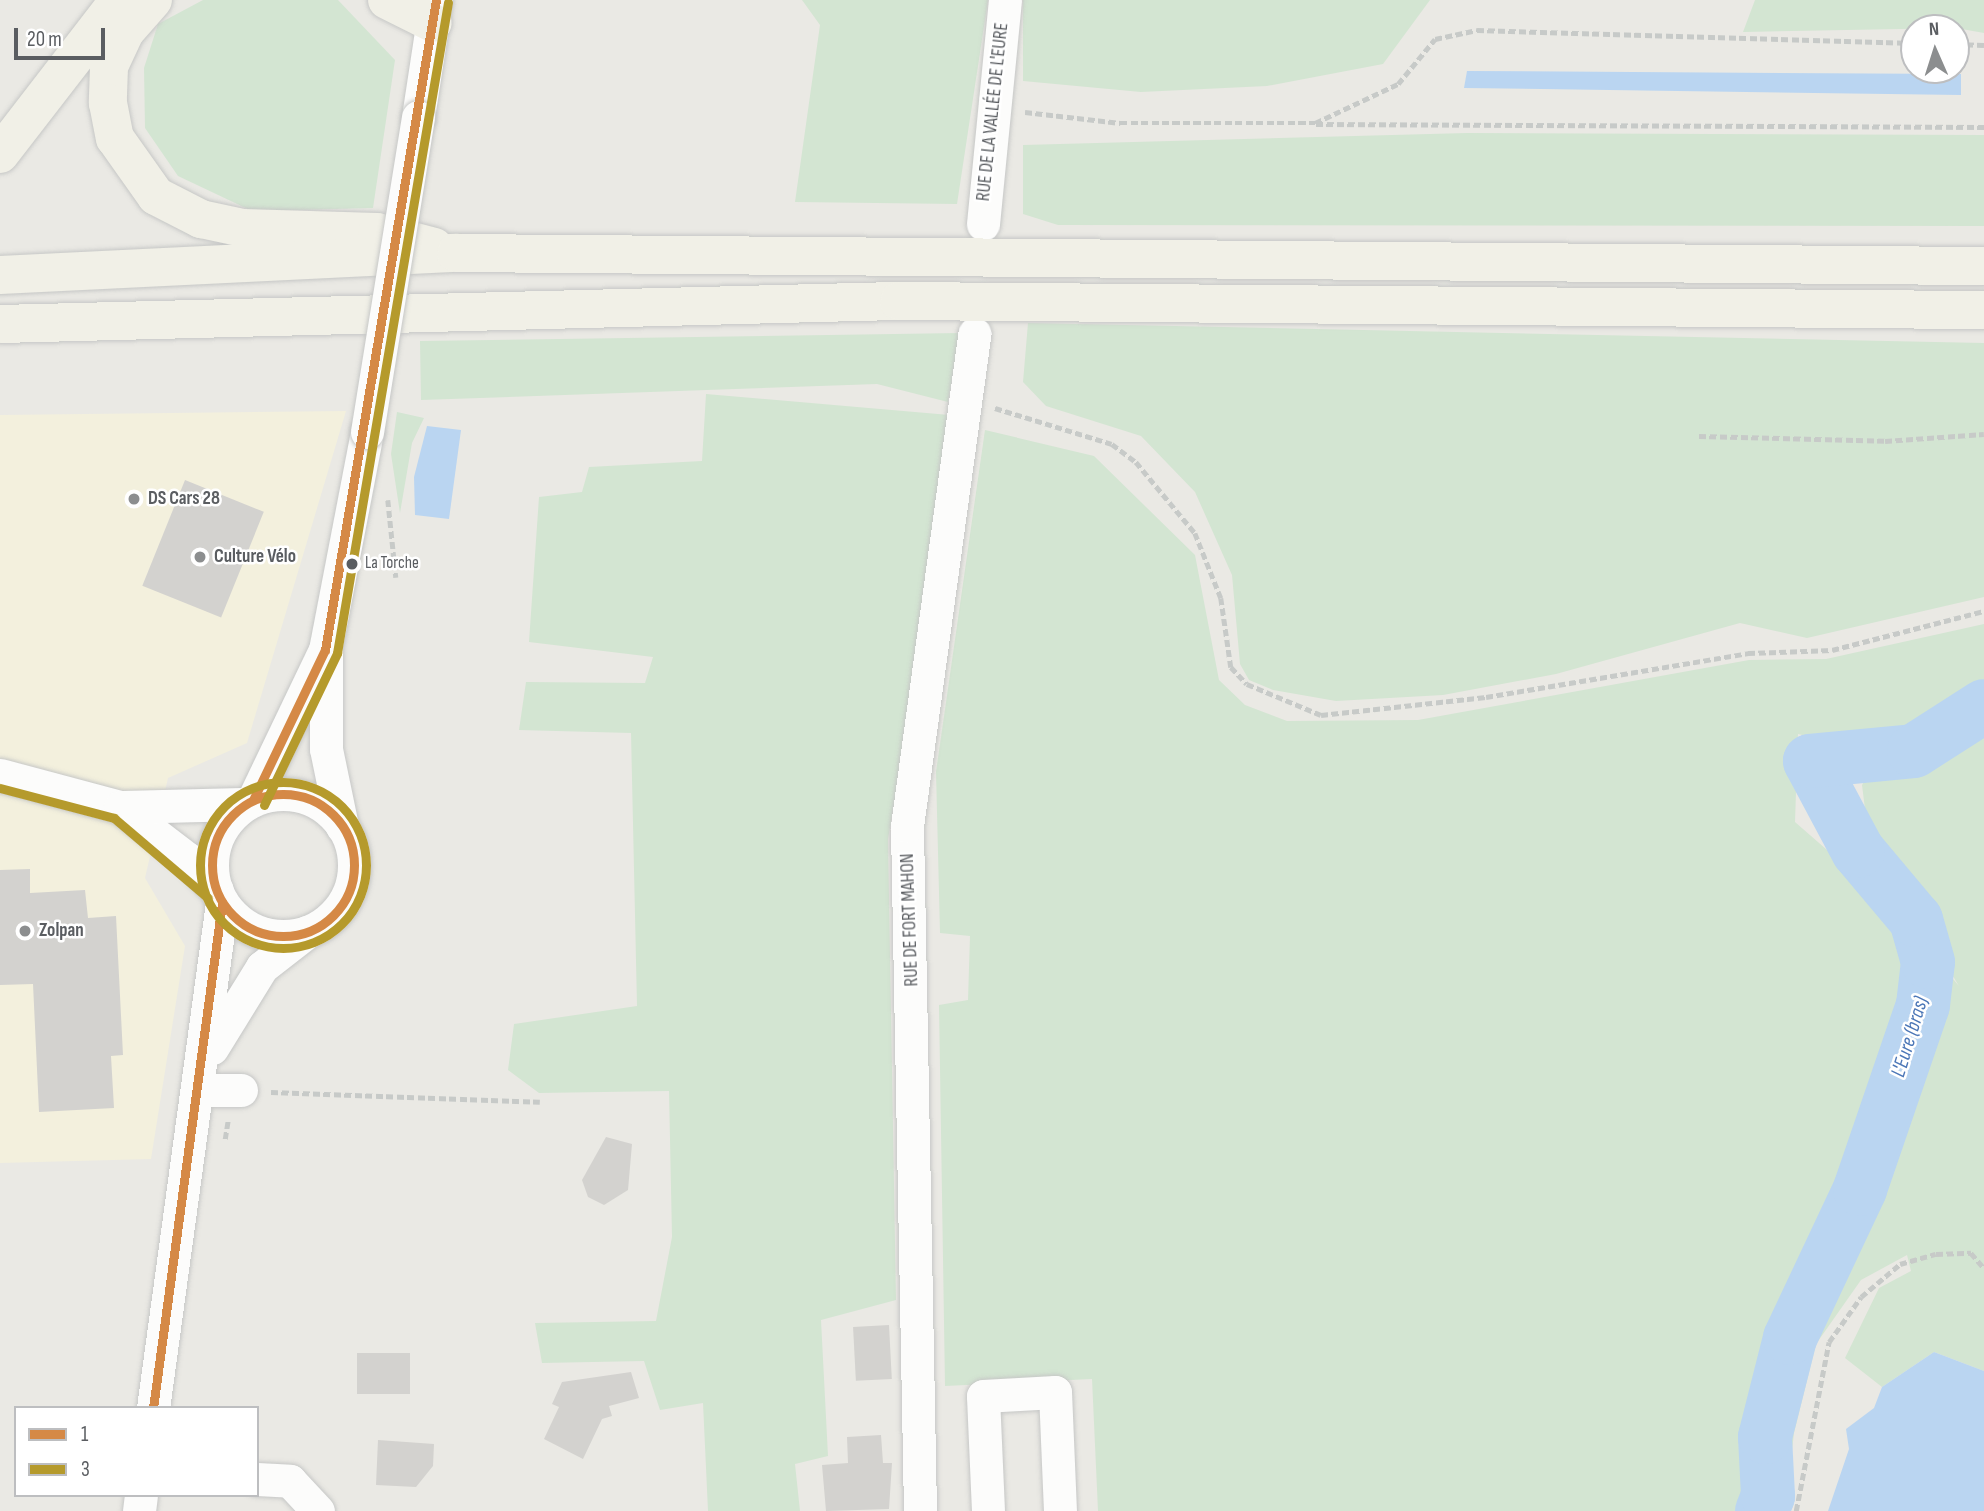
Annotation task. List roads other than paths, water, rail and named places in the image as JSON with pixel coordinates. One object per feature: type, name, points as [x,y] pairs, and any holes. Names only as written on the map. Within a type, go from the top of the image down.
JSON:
[{"type":"main road","points":[[0,154],[119,0]]},
{"type":"main road","points":[[153,0],[125,32],[109,67],[108,103],[115,138],[156,196],[201,219],[243,228],[377,232],[456,253]]},
{"type":"main road","points":[[387,0],[435,11]]},
{"type":"main road","points":[[0,275],[456,253],[1984,266]]},
{"type":"main road","points":[[0,324],[899,301],[1984,310]]},
{"type":"street","name":"RUE DE LA VALLÉE DE L'EURE","points":[[983,224],[992,99],[1005,0]]},
{"type":"street","points":[[199,1079],[262,967],[342,906],[352,884],[355,860],[342,826],[326,749],[325,650],[367,432],[435,11]]},
{"type":"street","name":"RUE DE FORT MAHON","points":[[920,1511],[907,826],[975,334]]},
{"type":"street","points":[[153,1406],[199,1079],[219,896],[211,858],[217,836],[249,802],[325,650]]},
{"type":"street","points":[[0,775],[120,807],[249,802],[293,794],[317,802],[342,826]]},
{"type":"street","points":[[120,807],[188,859],[219,896],[257,932],[308,932]]},
{"type":"street","points":[[199,1079],[241,1090]]},
{"type":"street","points":[[988,1511],[983,1396],[1055,1392],[1060,1511]]},
{"type":"street","points":[[259,1479],[290,1481],[318,1511]]},
{"type":"water","points":[[1467,71],[1900,74],[1900,84],[1961,84],[1961,95],[1464,88]]},
{"type":"water","points":[[427,426],[461,430],[449,519],[415,515],[414,477]]},
{"type":"water","points":[[1934,1352],[1984,1371],[1984,1511],[1828,1511],[1849,1449],[1846,1429],[1874,1408],[1882,1387]]},
{"type":"waterway","name":"L'Eure (bras)","points":[[1762,1511],[1768,1496],[1765,1437],[1790,1338],[1860,1189],[1923,1005],[1928,962],[1916,920],[1858,851],[1810,761],[1914,751],[1984,706]]},
{"type":"place","name":"DS Cars 28","points":[[134,499]]},
{"type":"place","name":"Culture Vélo","points":[[200,557]]},
{"type":"place","name":"La Torche","points":[[352,564]]},
{"type":"place","name":"Zolpan","points":[[25,931]]}]
